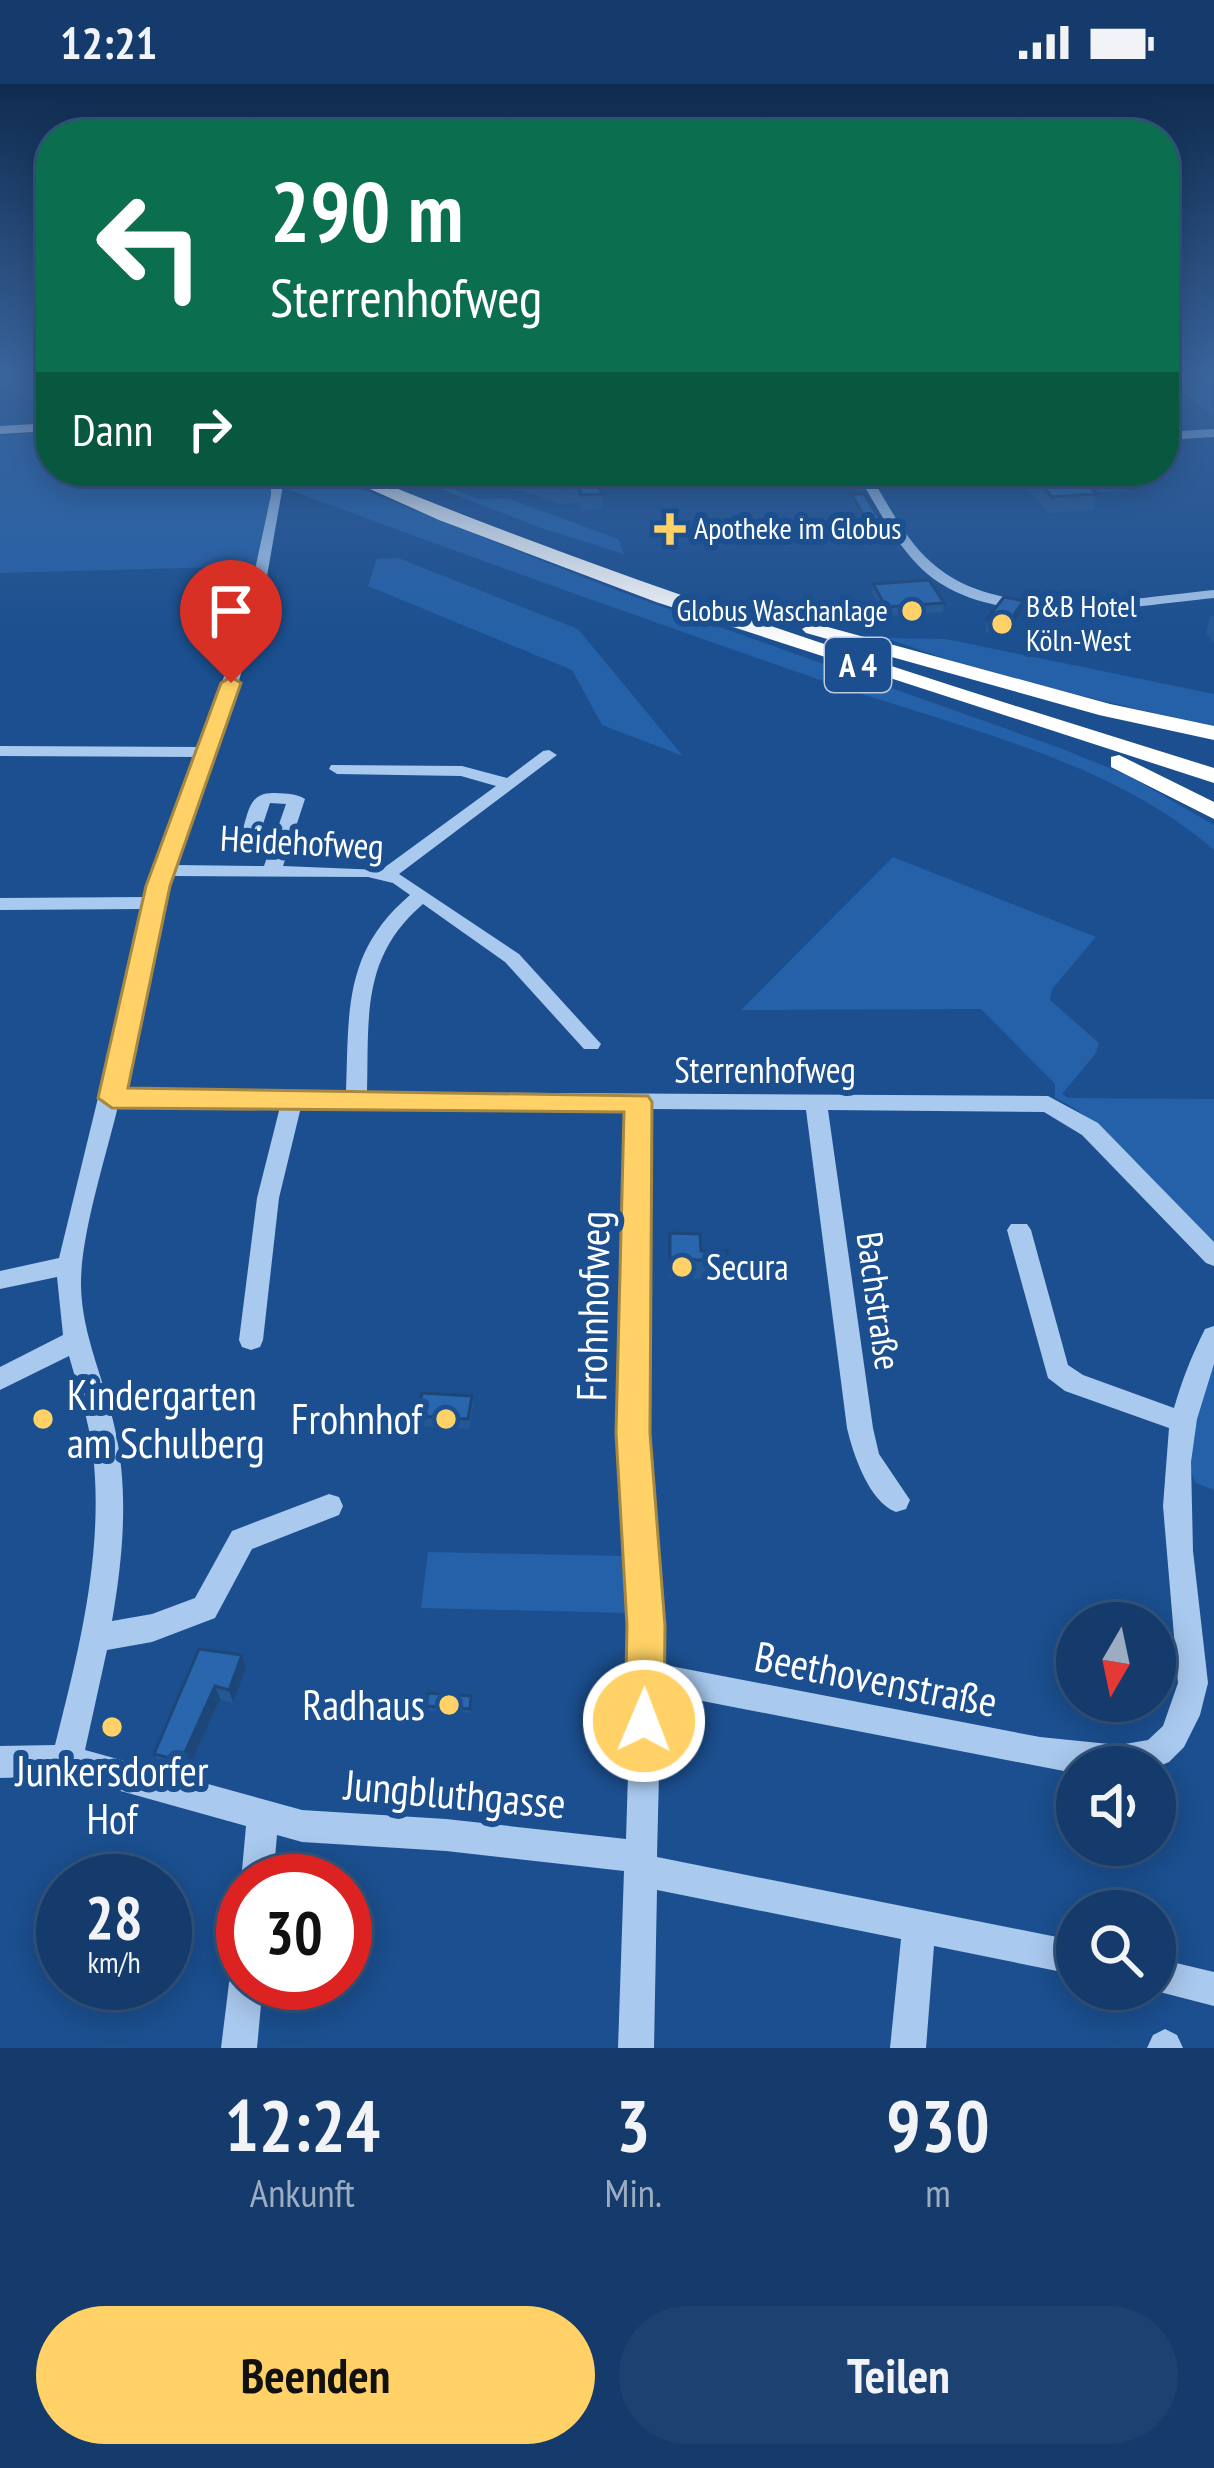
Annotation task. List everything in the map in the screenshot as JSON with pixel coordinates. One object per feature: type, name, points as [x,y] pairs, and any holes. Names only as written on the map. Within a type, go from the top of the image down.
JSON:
[{"type":"highway","name":"A 4","points":[[376,486],[679,604],[1214,776]]},
{"type":"highway","name":"A 4","points":[[413,486],[813,629],[1214,757]]},
{"type":"highway","points":[[813,629],[1107,710],[1214,733]]},
{"type":"highway","points":[[1039,722],[1214,812]]},
{"type":"highway","points":[[1083,743],[1214,791]]},
{"type":"street","points":[[67,1760],[97,1638],[109,1478],[102,1424],[68,1310],[70,1265],[154,903],[209,752],[257,592],[277,486]]},
{"type":"street","points":[[870,486],[926,567],[974,592],[1046,604],[1214,593]]},
{"type":"street","points":[[0,751],[209,752]]},
{"type":"street","points":[[387,874],[549,755]]},
{"type":"street","points":[[337,769],[462,771],[510,784]]},
{"type":"street","points":[[272,870],[283,836]]},
{"type":"street","name":"Heidehofweg","points":[[164,871],[387,874],[512,958],[591,1044]]},
{"type":"street","points":[[356,1100],[367,959],[386,924],[422,895]]},
{"type":"street","points":[[0,904],[154,903]]},
{"type":"street","name":"Sterrenhofweg","points":[[112,1098],[1042,1104],[1090,1129],[1214,1257]]},
{"type":"street","points":[[251,1340],[268,1198],[292,1100]]},
{"type":"street","name":"Frohnhofweg","points":[[636,2048],[646,1676],[633,1433],[638,1102]]},
{"type":"street","name":"Bachstraße","points":[[816,1103],[860,1428],[868,1457],[896,1500]]},
{"type":"street","points":[[1019,1230],[1057,1371],[1074,1383],[1180,1421]]},
{"type":"street","points":[[0,1280],[70,1265]]},
{"type":"street","name":"Beethovenstraße","points":[[646,1676],[1101,1761],[1150,1756],[1163,1750],[1174,1742],[1188,1715],[1193,1683],[1176,1477],[1180,1421],[1214,1336]]},
{"type":"street","points":[[0,1378],[74,1342]]},
{"type":"street","points":[[97,1638],[193,1616],[213,1597],[242,1540],[329,1506]]},
{"type":"street","name":"Jungbluthgasse","points":[[0,1762],[67,1760],[302,1826],[446,1835],[640,1863],[1056,1954]]},
{"type":"street","points":[[260,1854],[263,1817]]},
{"type":"street","points":[[908,2048],[919,1925]]},
{"type":"street","points":[[1176,1980],[1214,1989]]},
{"type":"street","points":[[238,2048],[243,2010]]},
{"type":"shaded area","points":[[0,463],[36,463],[36,486],[271,487],[258,566],[0,573]]},
{"type":"shaded area","points":[[288,486],[354,486],[621,592],[1060,748],[1129,776],[1214,825],[1214,850],[1129,793],[1032,750],[628,613]]},
{"type":"shaded area","points":[[433,486],[478,499],[507,498],[618,539],[624,554]]},
{"type":"shaded area","points":[[398,558],[578,629],[683,756],[602,725],[572,670],[368,586],[377,559]]},
{"type":"shaded area","points":[[886,638],[946,639],[1214,694],[1214,727],[992,675]]},
{"type":"shaded area","points":[[893,857],[1096,937],[1052,989],[1050,1000],[1099,1043],[1062,1094],[1068,1098],[1214,1099],[1214,1244],[1116,1143],[1055,1098],[1055,1084],[981,1009],[741,1010]]},
{"type":"shaded area","points":[[1214,1355],[1214,1490],[1196,1483],[1188,1453],[1193,1420]]},
{"type":"shaded area","points":[[428,1552],[625,1556],[626,1613],[421,1608]]},
{"type":"building","points":[[553,486],[599,486],[602,494],[581,495],[579,487]]},
{"type":"building","points":[[1042,486],[1090,486],[1097,494],[1052,497]]},
{"type":"building","points":[[851,494],[864,494],[881,520],[867,521]]},
{"type":"building","points":[[929,580],[944,603],[886,607],[873,584]]},
{"type":"building","points":[[1004,597],[1024,601],[1007,624],[987,619]]},
{"type":"building","points":[[670,1233],[700,1234],[701,1251],[727,1251],[727,1262],[670,1258]]},
{"type":"building","points":[[422,1393],[472,1396],[468,1419],[418,1416]]},
{"type":"building","points":[[199,1649],[242,1655],[229,1690],[215,1686],[181,1761],[154,1754]]},
{"type":"building","name":"Radhaus","points":[[428,1693],[471,1696],[470,1709],[426,1706]]},
{"type":"place","name":"Apotheke im Globus","points":[[670,529]]},
{"type":"place","name":"Globus Waschanlage","points":[[912,611]]},
{"type":"place","name":"B&B Hotel Köln-West","points":[[1002,624]]},
{"type":"place","name":"Secura","points":[[682,1267]]},
{"type":"place","name":"Kindergarten am Schulberg","points":[[43,1419]]},
{"type":"place","name":"Frohnhof","points":[[446,1419]]},
{"type":"place","name":"Radhaus","points":[[449,1705]]},
{"type":"place","name":"Junkersdorfer Hof","points":[[112,1727]]},
{"type":"route","points":[[231,683],[158,886],[112,1098],[638,1102],[633,1433],[646,1626],[644,1721]]}]
